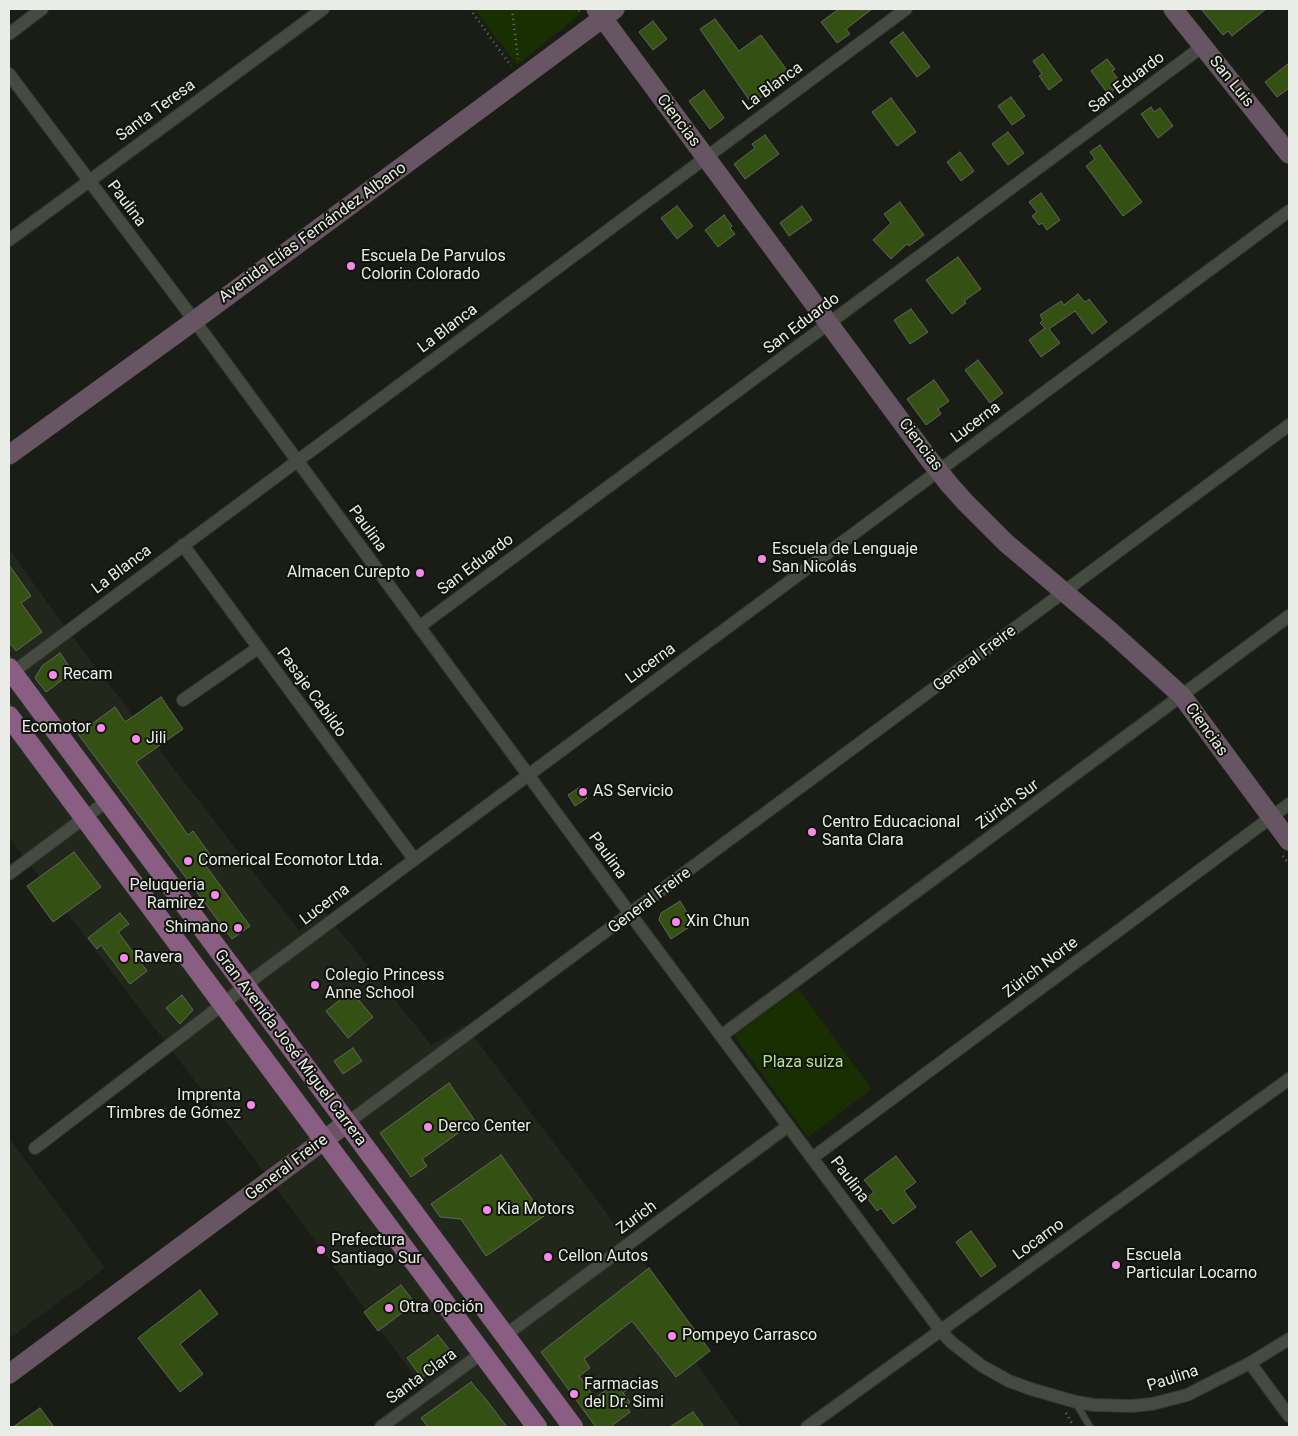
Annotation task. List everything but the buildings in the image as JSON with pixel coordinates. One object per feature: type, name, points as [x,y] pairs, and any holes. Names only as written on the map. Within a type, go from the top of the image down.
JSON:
[{"type":"main road","name":"Gran Avenida José Miguel Carrera","points":[[10,672],[573,1427]]},
{"type":"main road","name":"Gran Avenida José Miguel Carrera","points":[[9,716],[537,1427]]},
{"type":"street","points":[[9,34],[42,9]]},
{"type":"street","name":"Santa Teresa","points":[[9,240],[323,9]]},
{"type":"street","name":"La Blanca","points":[[10,672],[906,9]]},
{"type":"street","name":"San Luis","points":[[1174,9],[1289,154]]},
{"type":"street","name":"Avenida Elías Fernández Albano","points":[[9,455],[521,78],[598,12]]},
{"type":"street","name":"Ciencias","points":[[598,12],[939,471],[965,502],[1000,537],[1147,663],[1182,696],[1271,817],[1284,846]]},
{"type":"street","name":"San Eduardo","points":[[419,627],[1203,46]]},
{"type":"street","name":"Paulina","points":[[9,74],[194,320],[631,915],[941,1332],[970,1358],[995,1374],[1031,1390],[1076,1402],[1132,1406],[1170,1401],[1204,1387],[1250,1363],[1289,1339]]},
{"type":"street","name":"Lucerna","points":[[35,1148],[222,1005],[244,985],[1289,211]]},
{"type":"street","name":"General Freire","points":[[9,1374],[1289,426]]},
{"type":"street","name":"Pasaje Cabildo","points":[[182,546],[414,859]]},
{"type":"street","name":"Zürich Sur","points":[[721,1036],[1289,616]]},
{"type":"street","points":[[182,700],[258,648]]},
{"type":"street","points":[[9,874],[107,801]]},
{"type":"street","name":"Zürich Norte","points":[[812,1158],[1289,804]]},
{"type":"street","name":"Locarno","points":[[807,1427],[1289,1079]]},
{"type":"street","name":"Zurich","points":[[504,1336],[788,1126]]},
{"type":"street","name":"Santa Clara","points":[[381,1427],[482,1353]]},
{"type":"street","points":[[1250,1363],[1289,1416]]},
{"type":"lane","points":[[1076,1402],[1090,1427]]},
{"type":"path","points":[[470,9],[521,78]]},
{"type":"path","points":[[512,9],[521,78]]},
{"type":"path","points":[[574,9],[598,12]]},
{"type":"path","points":[[1284,846],[1289,864]]},
{"type":"shaded area","points":[[9,549],[68,631],[299,931],[323,910],[431,1045],[465,1025],[710,1351],[696,1363],[741,1427],[387,1427],[423,1388],[265,1173],[9,837]]},
{"type":"shaded area","points":[[9,1138],[105,1268],[9,1339]]},
{"type":"green space","points":[[474,9],[577,9],[580,14],[517,65]]},
{"type":"green space","name":"Plaza suiza","points":[[798,989],[872,1089],[808,1137],[734,1036]]},
{"type":"place","name":"Escuela De Parvulos Colorin Colorado","points":[[351,266]]},
{"type":"place","name":"Escuela de Lenguaje San Nicolás","points":[[762,559]]},
{"type":"place","name":"Almacen Curepto","points":[[420,573]]},
{"type":"place","name":"Recam","points":[[53,675]]},
{"type":"place","name":"Ecomotor","points":[[101,728]]},
{"type":"place","name":"Jili","points":[[136,739]]},
{"type":"place","name":"AS Servicio","points":[[583,792]]},
{"type":"place","name":"Centro Educacional Santa Clara","points":[[812,832]]},
{"type":"place","name":"Comerical Ecomotor Ltda.","points":[[188,861]]},
{"type":"place","name":"Peluqueria Ramirez","points":[[215,895]]},
{"type":"place","name":"Xin Chun","points":[[676,922]]},
{"type":"place","name":"Shimano","points":[[238,928]]},
{"type":"place","name":"Ravera","points":[[124,958]]},
{"type":"place","name":"Colegio Princess Anne School","points":[[315,985]]},
{"type":"place","name":"Imprenta Timbres de Gómez","points":[[251,1105]]},
{"type":"place","name":"Derco Center","points":[[428,1127]]},
{"type":"place","name":"Kia Motors","points":[[487,1210]]},
{"type":"place","name":"Prefectura Santiago Sur","points":[[321,1250]]},
{"type":"place","name":"Cellon Autos","points":[[548,1257]]},
{"type":"place","name":"Escuela Particular Locarno","points":[[1116,1265]]},
{"type":"place","name":"Otra Opción","points":[[389,1308]]},
{"type":"place","name":"Pompeyo Carrasco","points":[[672,1336]]},
{"type":"place","name":"Farmacias del Dr. Simi","points":[[574,1394]]}]
